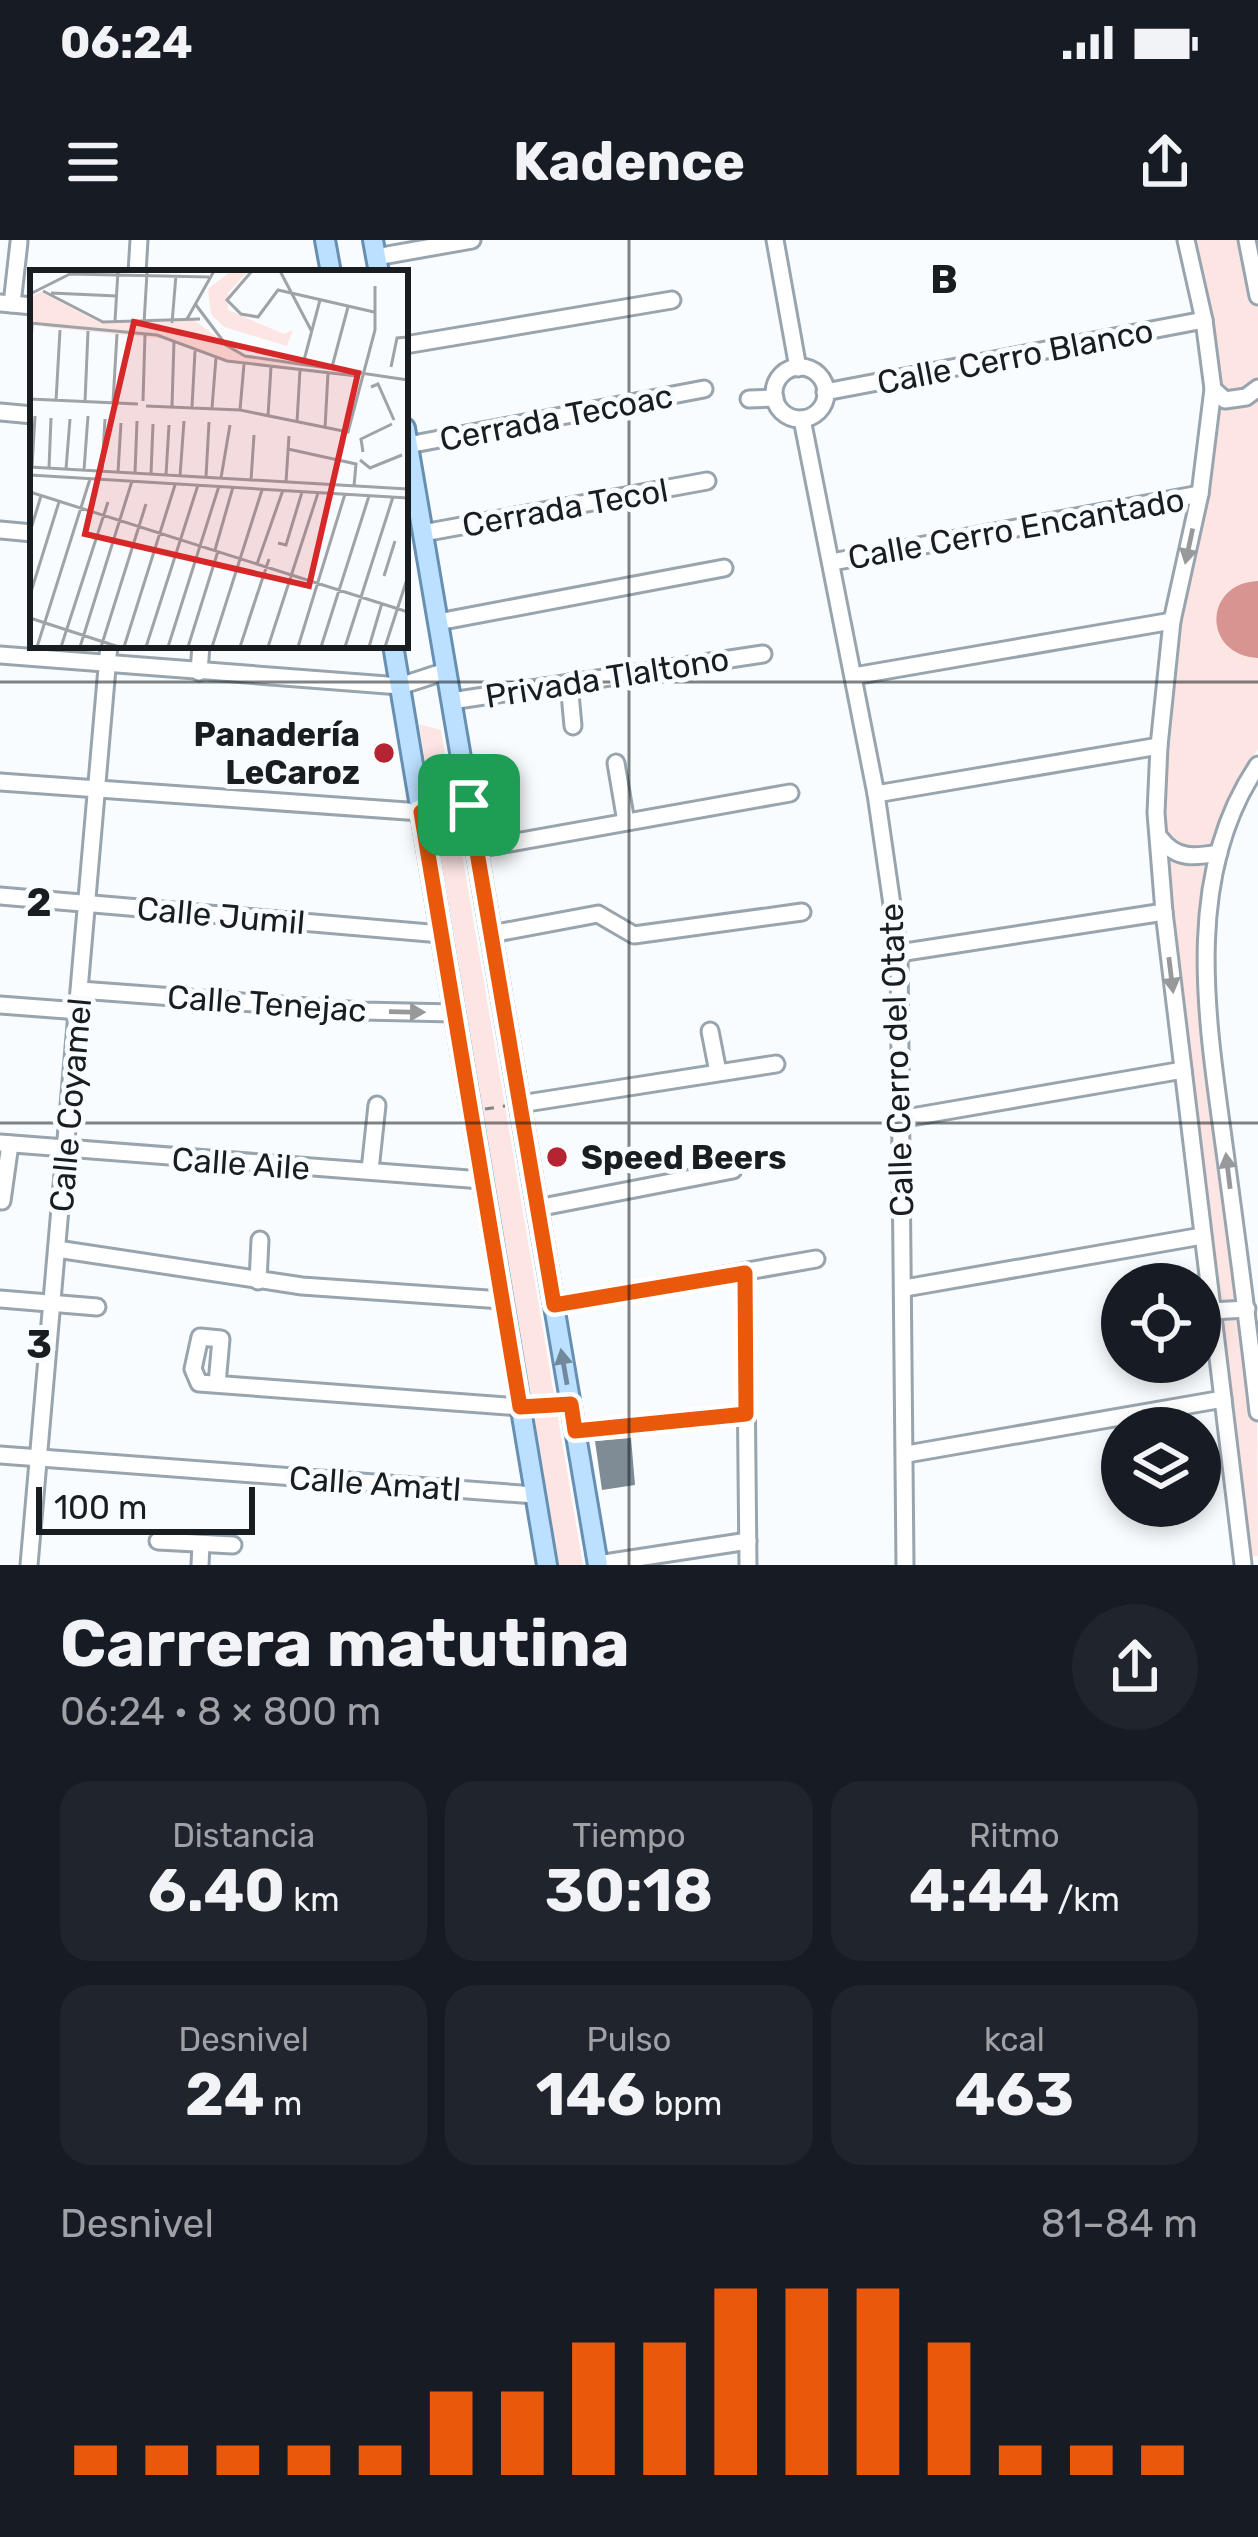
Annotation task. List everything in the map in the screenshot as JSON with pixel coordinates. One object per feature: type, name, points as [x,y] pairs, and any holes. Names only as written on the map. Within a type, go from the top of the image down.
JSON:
[{"type":"main road","points":[[326,240],[331,270]]},
{"type":"main road","points":[[408,448],[598,1565]]},
{"type":"main road","points":[[394,648],[547,1565]]},
{"type":"street","points":[[136,270],[139,240]]},
{"type":"street","points":[[376,257],[472,240]]},
{"type":"street","points":[[775,240],[798,368]]},
{"type":"street","points":[[1186,240],[1213,389],[1200,494],[1172,621],[1160,746],[1160,838],[1163,912],[1205,1263]]},
{"type":"street","points":[[1247,240],[1258,296]]},
{"type":"street","points":[[6,303],[19,242]]},
{"type":"street","points":[[408,344],[672,300]]},
{"type":"street","name":"Calle Cerro Blanco","points":[[826,392],[1204,320]]},
{"type":"street","points":[[798,368],[815,372],[826,392],[821,409],[802,419],[784,414],[775,398],[779,377],[798,368]]},
{"type":"street","points":[[1213,389],[1226,400],[1246,397],[1258,388]]},
{"type":"street","name":"Cerrada Tecoac","points":[[408,437],[704,389]]},
{"type":"street","points":[[749,399],[775,398]]},
{"type":"street","points":[[0,412],[30,415]]},
{"type":"street","name":"Calle Cerro del Otate","points":[[802,419],[876,794],[899,953],[905,1565]]},
{"type":"street","name":"Cerrada Tecol","points":[[423,532],[707,482]]},
{"type":"street","name":"Calle Cerro Encantado","points":[[832,562],[1200,494]]},
{"type":"street","points":[[0,530],[30,533]]},
{"type":"street","points":[[438,622],[724,568]]},
{"type":"street","points":[[854,676],[1172,621]]},
{"type":"street","name":"Calle Coyamel","points":[[29,1565],[109,648]]},
{"type":"street","points":[[199,672],[201,648]]},
{"type":"street","name":"Privada Tlaltono","points":[[451,701],[763,654]]},
{"type":"street","points":[[0,656],[400,686],[446,671]]},
{"type":"street","points":[[569,683],[573,726]]},
{"type":"street","points":[[876,794],[1160,746]]},
{"type":"street","points":[[616,763],[626,822]]},
{"type":"street","points":[[1258,765],[1243,788],[1219,853],[1205,982],[1258,1412]]},
{"type":"street","points":[[0,782],[421,812]]},
{"type":"street","points":[[476,849],[790,793]]},
{"type":"street","points":[[1160,838],[1181,856],[1219,853]]},
{"type":"street","name":"Calle Jumil","points":[[0,896],[441,934]]},
{"type":"street","points":[[491,934],[598,914],[634,935],[802,912]]},
{"type":"street","points":[[899,953],[1163,912]]},
{"type":"street","name":"Calle Tenejac","points":[[80,990],[362,1011],[454,1013]]},
{"type":"street","points":[[0,1005],[79,1010]]},
{"type":"street","points":[[710,1031],[718,1072]]},
{"type":"street","points":[[520,1104],[776,1064]]},
{"type":"street","points":[[900,1119],[1183,1070]]},
{"type":"street","points":[[370,1170],[377,1106]]},
{"type":"street","points":[[2,1202],[5,1144]]},
{"type":"street","name":"Calle Aile","points":[[5,1144],[482,1180]]},
{"type":"street","points":[[537,1208],[733,1170]]},
{"type":"street","points":[[905,1288],[1202,1236]]},
{"type":"street","points":[[257,1281],[260,1240]]},
{"type":"street","points":[[1237,1244],[1258,1246]]},
{"type":"street","points":[[57,1249],[232,1273],[257,1281],[502,1300]]},
{"type":"street","points":[[554,1305],[816,1259]]},
{"type":"street","points":[[745,1273],[748,1565]]},
{"type":"street","points":[[0,1299],[97,1307]]},
{"type":"street","points":[[1221,1310],[1246,1309]]},
{"type":"street","points":[[218,1384],[221,1339],[200,1337],[194,1377],[200,1383],[520,1407]]},
{"type":"street","points":[[1221,1383],[1240,1565],[1258,1565]]},
{"type":"street","points":[[907,1454],[1223,1399]]},
{"type":"street","points":[[575,1431],[746,1414]]},
{"type":"street","name":"Calle Amatl","points":[[0,1455],[535,1495]]},
{"type":"street","points":[[158,1541],[233,1545]]},
{"type":"street","points":[[598,1565],[748,1541]]},
{"type":"street","points":[[200,1565],[201,1544]]},
{"type":"path","points":[[421,812],[469,805]]},
{"type":"path","points":[[471,1111],[520,1104]]},
{"type":"path","points":[[520,1407],[571,1404]]},
{"type":"shaded area","points":[[1190,240],[1245,240],[1258,309],[1258,749],[1235,786],[1211,882],[1200,984],[1257,1412],[1258,1556],[1248,1556],[1221,1340],[1221,1263],[1211,1263],[1167,908],[1164,819],[1177,621],[1208,497],[1216,390]]},
{"type":"shaded area","points":[[1258,581],[1258,658],[1227,645],[1216,619],[1227,593]]},
{"type":"shaded area","points":[[419,724],[441,730],[583,1565],[559,1565]]},
{"type":"building","points":[[631,1438],[635,1485],[602,1490],[595,1441]]},
{"type":"place","name":"Panadería LeCaroz","points":[[384,753]]},
{"type":"place","name":"Speed Beers","points":[[557,1157]]},
{"type":"route","points":[[469,805],[554,1305],[745,1273],[746,1414],[575,1431],[571,1404],[520,1407],[421,812],[469,805]]}]
